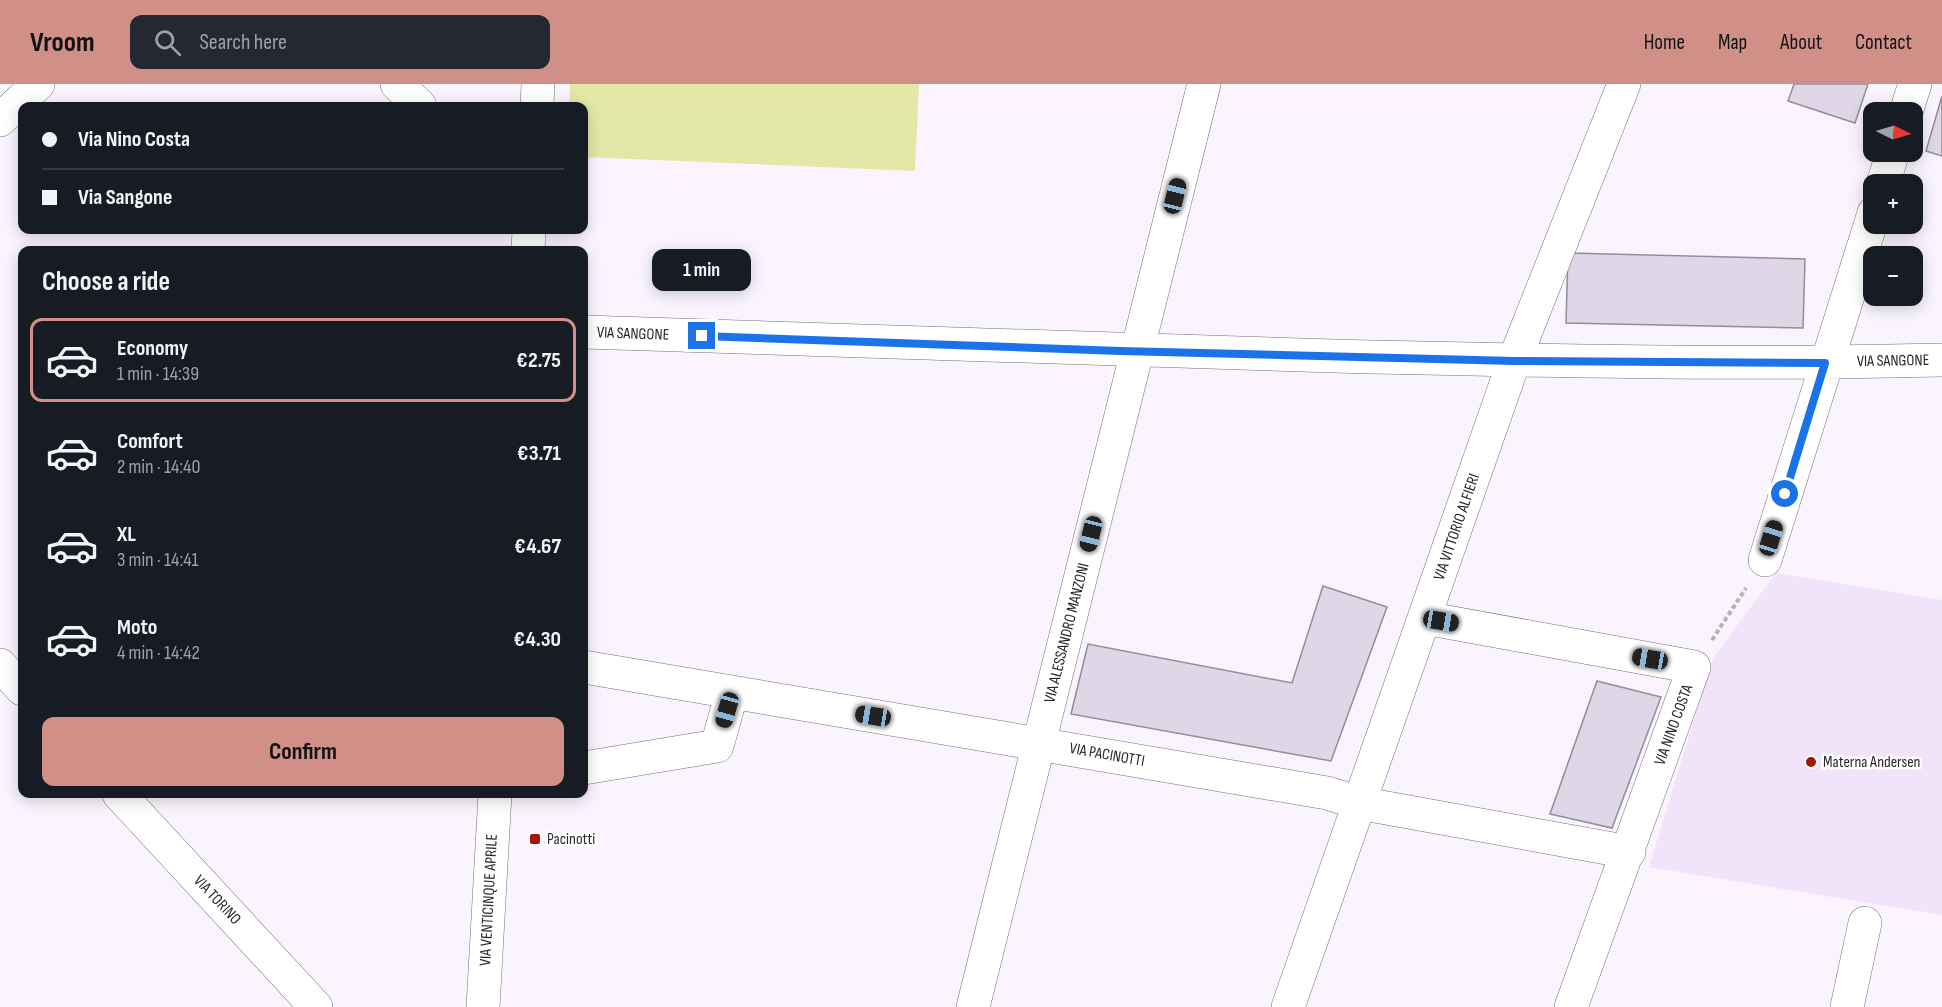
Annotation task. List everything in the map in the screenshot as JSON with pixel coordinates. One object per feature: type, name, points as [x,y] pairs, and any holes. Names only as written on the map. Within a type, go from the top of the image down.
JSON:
[{"type":"street","points":[[19,102],[38,84]]},
{"type":"street","points":[[397,84],[416,102]]},
{"type":"street","points":[[537,102],[538,84]]},
{"type":"street","name":"VIA ALESSANDRO MANZONI","points":[[973,1007],[1204,84]]},
{"type":"street","name":"VIA VITTORIO ALFIERI","points":[[1288,1007],[1514,361],[1624,84]]},
{"type":"street","points":[[1909,102],[1915,84]]},
{"type":"street","points":[[0,120],[18,103]]},
{"type":"street","points":[[1765,560],[1867,234]]},
{"type":"street","name":"VIA SANGONE","points":[[588,332],[1514,361],[1825,363],[1942,360]]},
{"type":"street","name":"VIA NINO COSTA","points":[[1425,618],[1695,667],[1571,1007]]},
{"type":"street","points":[[0,665],[18,685]]},
{"type":"street","name":"VIA PACINOTTI","points":[[588,669],[1327,793],[1359,802],[1629,852]]},
{"type":"street","points":[[588,767],[717,746],[732,692]]},
{"type":"street","name":"VIA TORINO","points":[[123,798],[316,1007]]},
{"type":"street","name":"VIA VENTICINQUE APRILE","points":[[483,1007],[495,798]]},
{"type":"street","points":[[1847,1007],[1865,923]]},
{"type":"path","points":[[1695,667],[1765,560]]},
{"type":"shaded area","name":"Materna Andersen","points":[[1776,573],[1942,600],[1942,915],[1649,867],[1713,658]]},
{"type":"green space","points":[[570,84],[919,84],[915,171],[588,157],[588,102],[569,102]]},
{"type":"building","points":[[1794,84],[1868,84],[1855,123],[1788,101]]},
{"type":"building","points":[[1942,96],[1942,156],[1926,151]]},
{"type":"building","points":[[1568,253],[1805,259],[1803,328],[1566,323]]},
{"type":"building","points":[[1323,586],[1387,607],[1331,761],[1071,714],[1088,644],[1292,683]]},
{"type":"building","points":[[1597,681],[1661,697],[1612,828],[1550,814]]},
{"type":"place","name":"Materna Andersen","points":[[1811,762]]},
{"type":"place","name":"Pacinotti","points":[[535,839]]},
{"type":"route","points":[[702,336],[1120,351],[1514,361],[1825,363],[1785,494]]}]
